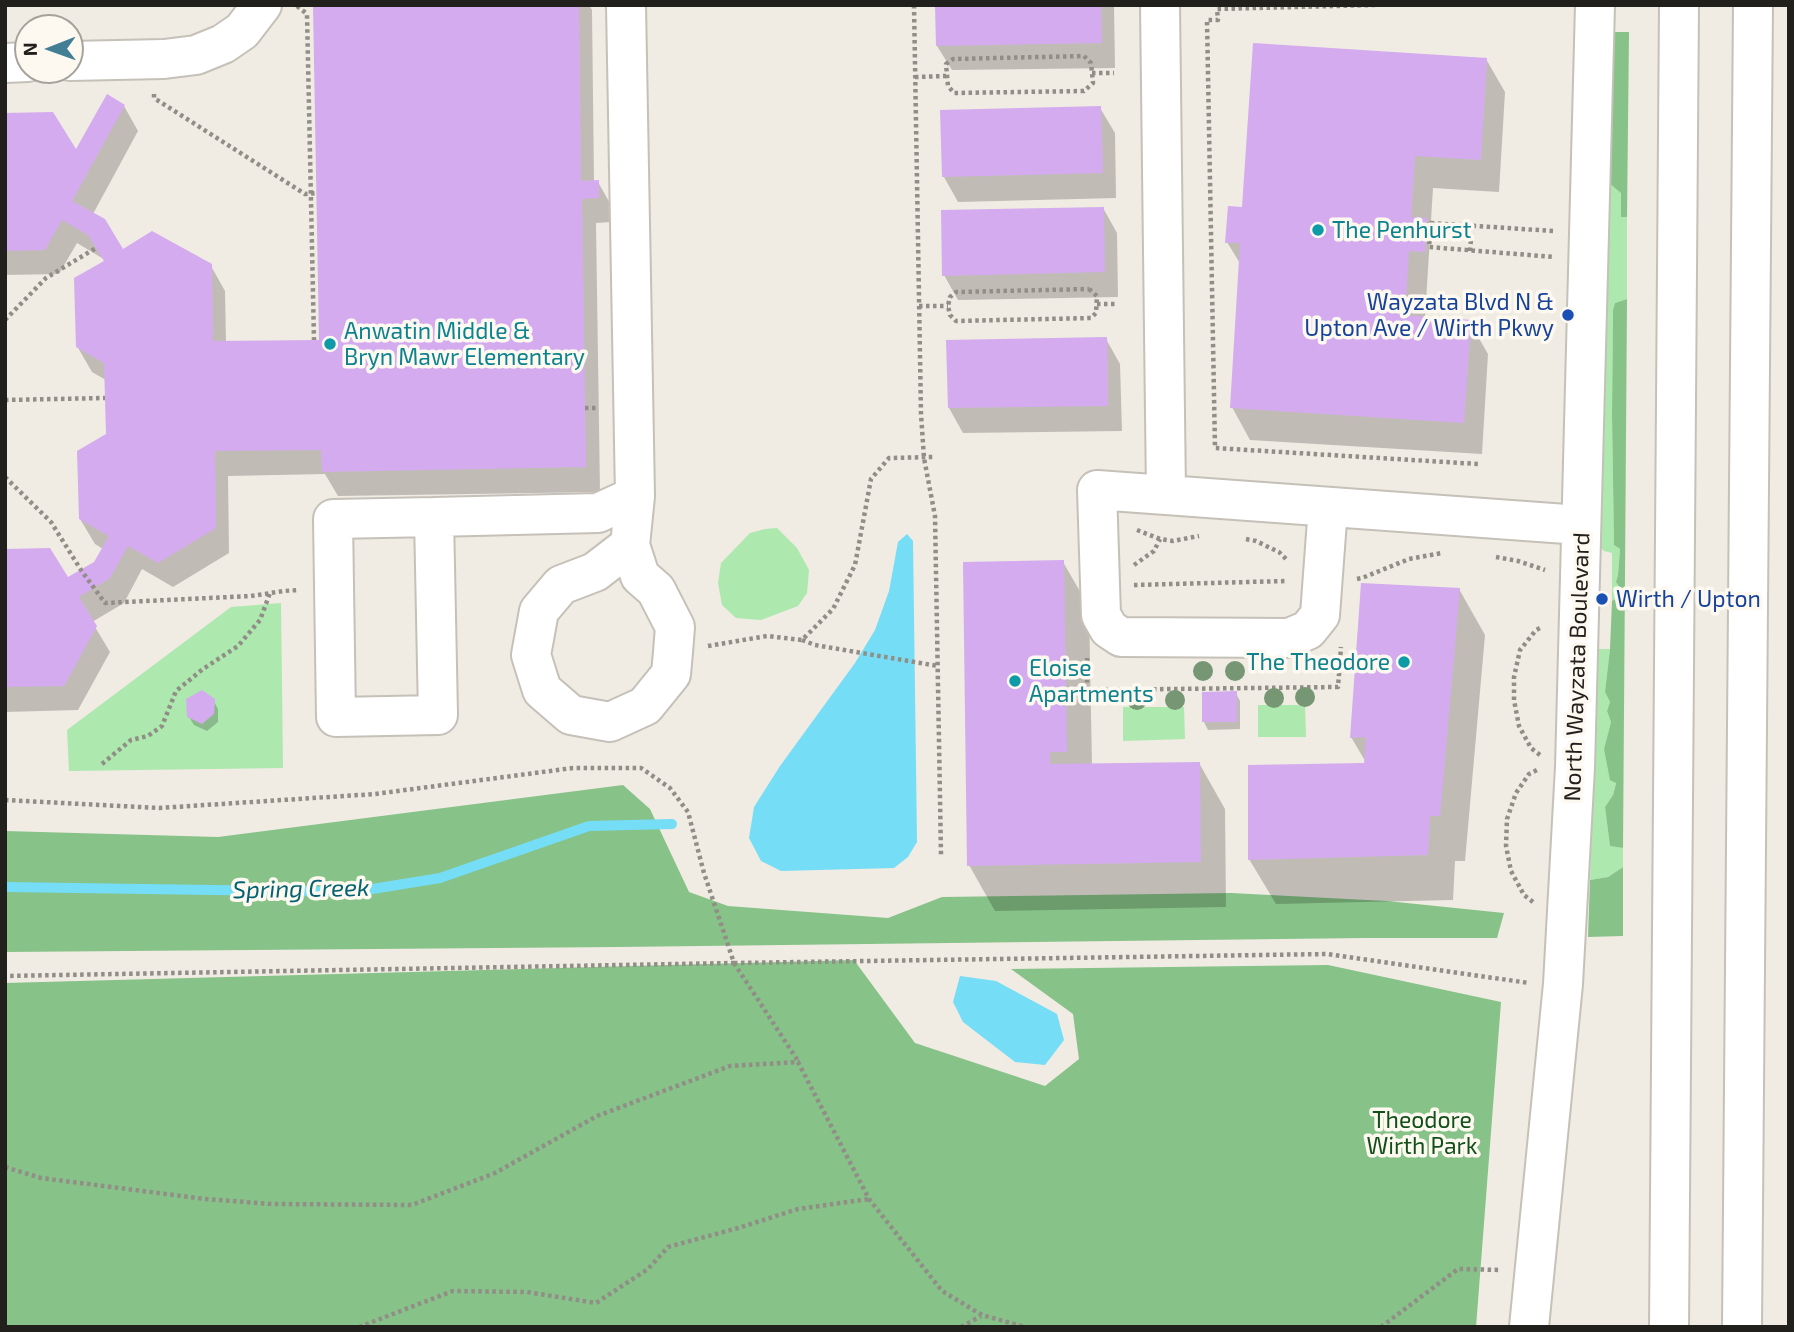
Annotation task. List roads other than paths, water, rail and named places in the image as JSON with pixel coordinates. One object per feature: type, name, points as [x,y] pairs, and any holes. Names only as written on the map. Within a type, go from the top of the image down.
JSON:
[{"type":"main road","points":[[84,61],[164,59],[197,55],[223,44],[242,30],[262,5]]},
{"type":"main road","points":[[626,5],[635,496],[630,545],[640,576],[656,590],[675,627],[671,674],[645,706],[610,722],[571,715],[542,690],[531,655],[539,611],[561,585],[595,572],[630,545]]},
{"type":"main road","points":[[1160,5],[1166,495]]},
{"type":"main road","name":"North Wayzata Boulevard","points":[[1529,1327],[1563,984],[1575,768],[1595,5]]},
{"type":"main road","points":[[1669,1327],[1679,5]]},
{"type":"main road","points":[[1742,1327],[1753,5]]},
{"type":"main road","points":[[1328,507],[1320,615],[1308,630],[1289,638],[1121,637],[1109,629],[1101,615],[1097,490],[1580,525]]},
{"type":"main road","points":[[434,517],[438,715],[336,717],[333,519],[598,513],[635,496]]},
{"type":"water","points":[[907,534],[913,541],[917,842],[908,857],[894,868],[781,871],[761,861],[749,838],[754,807],[780,766],[855,663],[875,630],[889,591],[898,542]]},
{"type":"water","points":[[960,976],[996,981],[1057,1014],[1064,1040],[1045,1065],[1015,1062],[963,1022],[953,1002]]},
{"type":"waterway","name":"Spring Creek","points":[[5,887],[354,892],[440,878],[589,826],[672,824]]},
{"type":"place","name":"The Penhurst","points":[[1318,230]]},
{"type":"place","name":"Wayzata Blvd N & Upton Ave / Wirth Pkwy","points":[[1568,315]]},
{"type":"place","name":"Anwatin Middle & Bryn Mawr Elementary","points":[[330,344]]},
{"type":"place","name":"Wirth / Upton","points":[[1602,599]]},
{"type":"place","name":"The Theodore","points":[[1404,662]]},
{"type":"place","name":"Eloise Apartments","points":[[1015,681]]},
{"type":"park label","name":"Theodore Wirth Park","points":[[1422,1133]]}]
